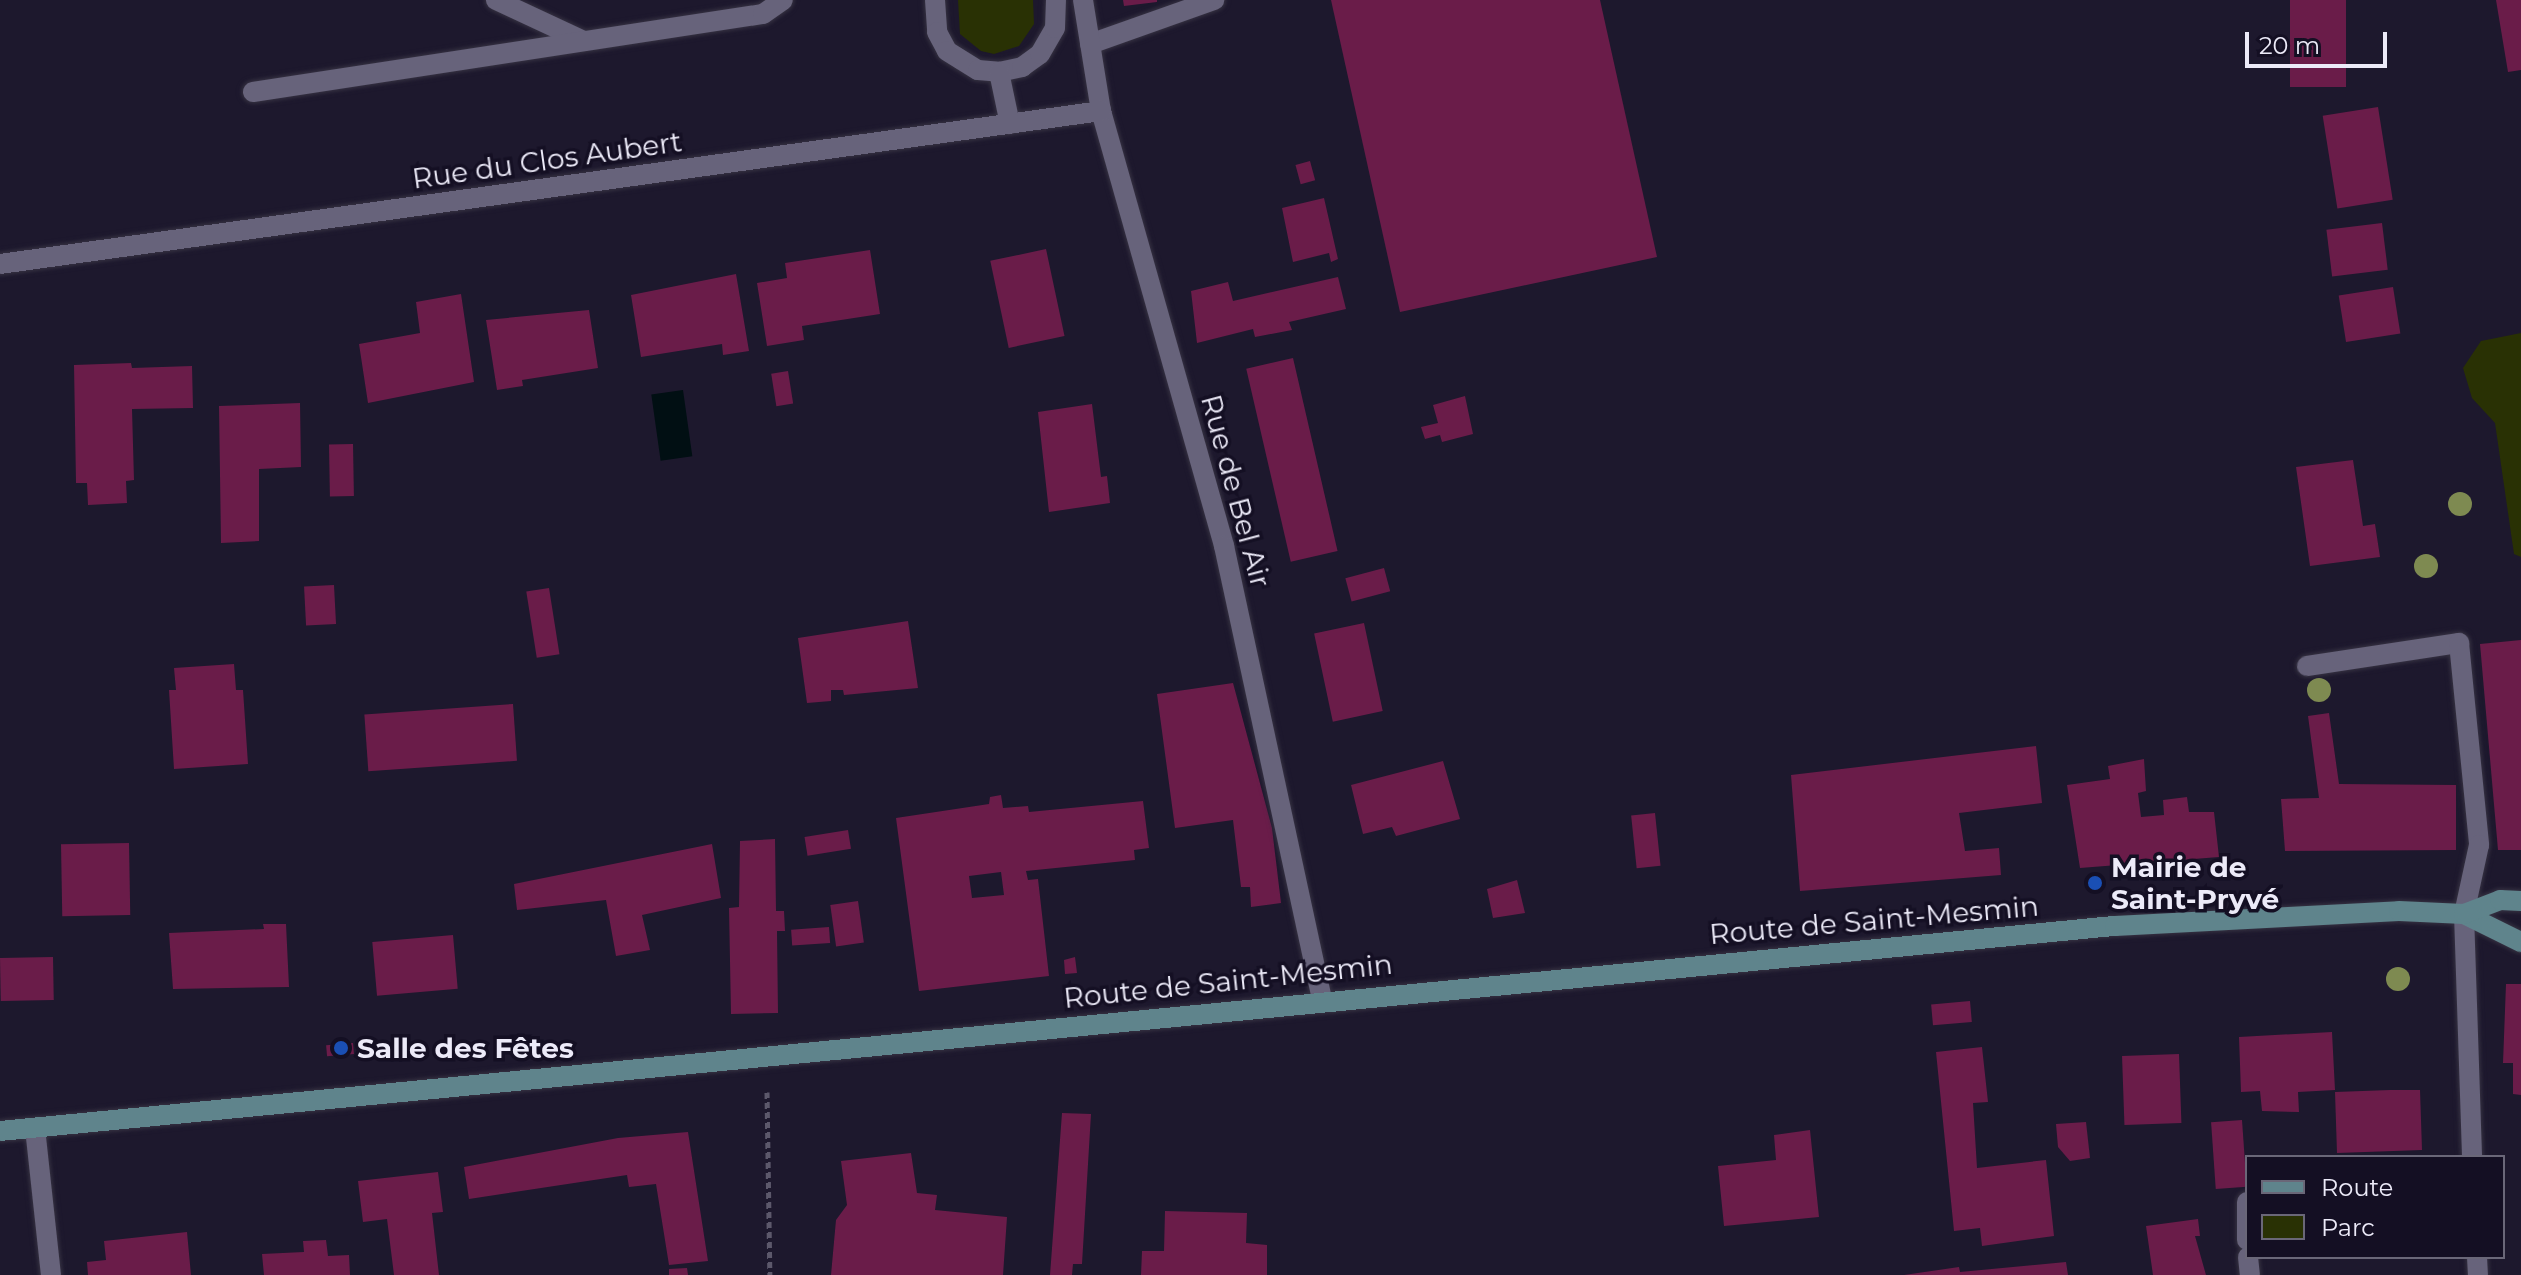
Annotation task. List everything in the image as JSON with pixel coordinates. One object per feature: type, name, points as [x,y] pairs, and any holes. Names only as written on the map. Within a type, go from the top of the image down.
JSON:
[{"type":"main road","name":"Route de Saint-Mesmin","points":[[0,1131],[1322,999],[2115,926],[2399,911],[2464,914],[2500,900],[2521,901]]},
{"type":"main road","name":"Route de Saint-Mesmin","points":[[2464,914],[2495,934],[2521,942]]},
{"type":"street","points":[[496,0],[584,41]]},
{"type":"street","points":[[253,92],[763,14],[783,0]]},
{"type":"street","points":[[935,0],[937,32],[947,51],[978,70],[999,72],[1022,67],[1040,54],[1055,28],[1056,0]]},
{"type":"street","name":"Rue de Bel Air","points":[[1083,0],[1101,111],[1224,546],[1322,999]]},
{"type":"street","points":[[1090,44],[1214,0]]},
{"type":"street","points":[[999,72],[1010,124]]},
{"type":"street","name":"Rue du Clos Aubert","points":[[0,264],[1101,111]]},
{"type":"street","points":[[2307,666],[2459,643],[2479,845],[2464,914],[2472,1155]]},
{"type":"street","points":[[35,1128],[51,1275]]},
{"type":"path","points":[[766,1085],[770,1275]]},
{"type":"green space","points":[[958,0],[1033,0],[1034,24],[1019,46],[994,54],[981,51],[960,34]]},
{"type":"green space","points":[[2521,333],[2521,557],[2514,554],[2495,423],[2472,398],[2463,368],[2481,341]]},
{"type":"shaded area","points":[[683,390],[692,456],[661,461],[651,394]]},
{"type":"building","points":[[1123,0],[1157,0],[1157,2],[1124,6]]},
{"type":"building","points":[[1331,0],[1600,0],[1657,257],[1400,312]]},
{"type":"building","points":[[2290,0],[2346,0],[2346,87],[2290,87]]},
{"type":"building","points":[[2496,0],[2521,0],[2521,70],[2508,72]]},
{"type":"building","points":[[2378,107],[2393,200],[2337,209],[2323,116]]},
{"type":"building","points":[[1310,161],[1315,180],[1301,184],[1296,165]]},
{"type":"building","points":[[1324,198],[1338,259],[1331,262],[1329,253],[1293,262],[1282,208]]},
{"type":"building","points":[[2382,223],[2388,270],[2332,276],[2326,230]]},
{"type":"building","points":[[1046,249],[1065,336],[1009,348],[990,261]]},
{"type":"building","points":[[870,250],[880,314],[802,326],[804,340],[767,346],[757,283],[787,278],[785,263]]},
{"type":"building","points":[[736,274],[749,351],[723,355],[722,344],[641,357],[631,295]]},
{"type":"building","points":[[1338,277],[1346,309],[1289,322],[1292,330],[1255,337],[1253,329],[1197,343],[1191,291],[1228,282],[1233,301]]},
{"type":"building","points":[[2393,287],[2400,333],[2346,342],[2339,296]]},
{"type":"building","points":[[461,294],[474,382],[368,403],[359,344],[420,333],[416,302]]},
{"type":"building","points":[[589,310],[598,368],[522,380],[523,386],[497,390],[486,320]]},
{"type":"building","points":[[1293,358],[1338,551],[1291,562],[1246,369]]},
{"type":"building","points":[[131,363],[132,368],[192,366],[193,408],[132,409],[134,480],[126,481],[127,503],[88,505],[87,483],[76,483],[74,365]]},
{"type":"building","points":[[788,371],[793,404],[776,406],[771,374]]},
{"type":"building","points":[[1465,396],[1473,434],[1442,442],[1440,435],[1425,439],[1421,427],[1438,423],[1433,405]]},
{"type":"building","points":[[300,403],[301,467],[259,469],[259,541],[221,543],[219,406]]},
{"type":"building","points":[[1092,404],[1101,477],[1107,476],[1110,503],[1049,512],[1038,412]]},
{"type":"building","points":[[329,444],[353,444],[354,496],[330,496]]},
{"type":"building","points":[[2353,460],[2363,526],[2375,524],[2380,557],[2310,566],[2296,467]]},
{"type":"building","points":[[1384,568],[1390,591],[1352,602],[1345,578]]},
{"type":"building","points":[[334,585],[336,624],[306,626],[304,587]]},
{"type":"building","points":[[549,588],[559,654],[537,658],[526,592]]},
{"type":"building","points":[[908,621],[918,688],[844,695],[843,690],[831,690],[831,701],[807,703],[798,638]]},
{"type":"building","points":[[1364,623],[1383,711],[1333,722],[1314,634]]},
{"type":"building","points":[[2521,640],[2521,850],[2498,850],[2480,644]]},
{"type":"building","points":[[234,664],[236,690],[243,690],[248,764],[174,769],[169,690],[176,690],[174,668]]},
{"type":"building","points":[[1233,683],[1272,828],[1281,903],[1251,907],[1250,887],[1241,887],[1233,820],[1175,828],[1157,694]]},
{"type":"building","points":[[513,704],[517,761],[368,771],[364,714]]},
{"type":"building","points":[[2329,713],[2339,784],[2456,785],[2456,850],[2285,851],[2281,799],[2319,798],[2308,716]]},
{"type":"building","points":[[2036,746],[2042,803],[1959,813],[1965,851],[1999,848],[2001,875],[1800,891],[1791,775]]},
{"type":"building","points":[[2144,759],[2146,791],[2138,793],[2141,817],[2164,815],[2163,800],[2187,797],[2189,812],[2214,812],[2219,857],[2080,868],[2067,785],[2110,779],[2108,766]]},
{"type":"building","points":[[1443,761],[1460,819],[1396,836],[1392,827],[1363,834],[1351,785]]},
{"type":"building","points":[[1001,795],[1003,808],[1028,806],[1029,812],[1143,801],[1149,848],[1134,850],[1135,860],[1026,871],[1028,880],[1038,879],[1049,976],[919,991],[896,818],[989,804],[990,797]],"holes":[[[1001,872],[1004,895],[972,898],[969,876]]]},
{"type":"building","points":[[1655,813],[1661,866],[1637,868],[1631,816]]},
{"type":"building","points":[[848,830],[851,849],[808,856],[805,837]]},
{"type":"building","points":[[775,839],[776,911],[784,911],[785,931],[777,931],[778,1013],[731,1014],[729,908],[739,907],[740,841]]},
{"type":"building","points":[[129,843],[130,915],[62,916],[61,844]]},
{"type":"building","points":[[712,844],[721,898],[642,915],[650,950],[616,956],[606,900],[517,910],[514,884]]},
{"type":"building","points":[[1517,880],[1525,913],[1493,918],[1487,889]]},
{"type":"building","points":[[858,901],[864,943],[836,946],[830,905]]},
{"type":"building","points":[[263,924],[286,924],[289,987],[173,989],[169,933],[264,929]]},
{"type":"building","points":[[829,927],[830,943],[792,946],[791,930]]},
{"type":"building","points":[[453,935],[458,989],[377,996],[372,942]]},
{"type":"building","points":[[53,957],[54,1000],[1,1001],[0,958]]},
{"type":"building","points":[[1075,957],[1077,973],[1065,974],[1064,960]]},
{"type":"building","points":[[2506,984],[2521,984],[2521,1095],[2513,1094],[2513,1063],[2503,1063]]},
{"type":"building","points":[[1970,1001],[1972,1022],[1933,1025],[1931,1004]]},
{"type":"building","points":[[2332,1032],[2335,1090],[2298,1092],[2299,1112],[2262,1111],[2260,1091],[2241,1092],[2239,1037]]},
{"type":"building","points":[[353,1043],[354,1054],[327,1056],[326,1045]]},
{"type":"building","points":[[1982,1047],[1988,1102],[1973,1103],[1977,1168],[2046,1160],[2054,1236],[1982,1246],[1980,1228],[1954,1231],[1936,1052]]},
{"type":"building","points":[[2179,1054],[2181,1123],[2124,1125],[2122,1056]]},
{"type":"building","points":[[2420,1090],[2422,1150],[2337,1153],[2335,1092]]},
{"type":"building","points":[[1062,1113],[1091,1114],[1082,1264],[1073,1264],[1072,1275],[1050,1275]]},
{"type":"building","points":[[2242,1120],[2245,1187],[2216,1189],[2211,1122]]},
{"type":"building","points":[[2086,1122],[2090,1158],[2070,1161],[2058,1147],[2056,1124]]},
{"type":"building","points":[[1810,1130],[1819,1217],[1724,1226],[1718,1166],[1776,1160],[1774,1135]]},
{"type":"building","points":[[688,1132],[708,1261],[669,1265],[656,1184],[629,1187],[627,1175],[469,1199],[464,1167],[618,1138]]},
{"type":"building","points":[[911,1153],[917,1193],[937,1195],[935,1210],[1007,1217],[1003,1275],[831,1275],[836,1220],[847,1205],[841,1161]]},
{"type":"building","points":[[438,1172],[443,1212],[432,1213],[439,1275],[394,1275],[387,1219],[363,1222],[358,1181]]},
{"type":"building","points":[[1165,1211],[1247,1213],[1246,1243],[1267,1245],[1267,1275],[1141,1275],[1142,1251],[1164,1251]]},
{"type":"building","points":[[2198,1219],[2200,1236],[2195,1236],[2206,1275],[2153,1275],[2146,1226]]},
{"type":"building","points":[[187,1232],[191,1275],[88,1275],[87,1262],[106,1260],[104,1241]]},
{"type":"building","points":[[326,1240],[328,1256],[349,1255],[350,1275],[264,1275],[262,1254],[304,1252],[303,1241]]},
{"type":"building","points":[[2066,1262],[2068,1275],[1904,1275],[1959,1267],[1960,1272]]},
{"type":"building","points":[[687,1268],[688,1275],[669,1275],[669,1269]]},
{"type":"place","name":"Mairie de Saint-Pryvé","points":[[2095,883]]},
{"type":"place","name":"Salle des Fêtes","points":[[341,1048]]}]
